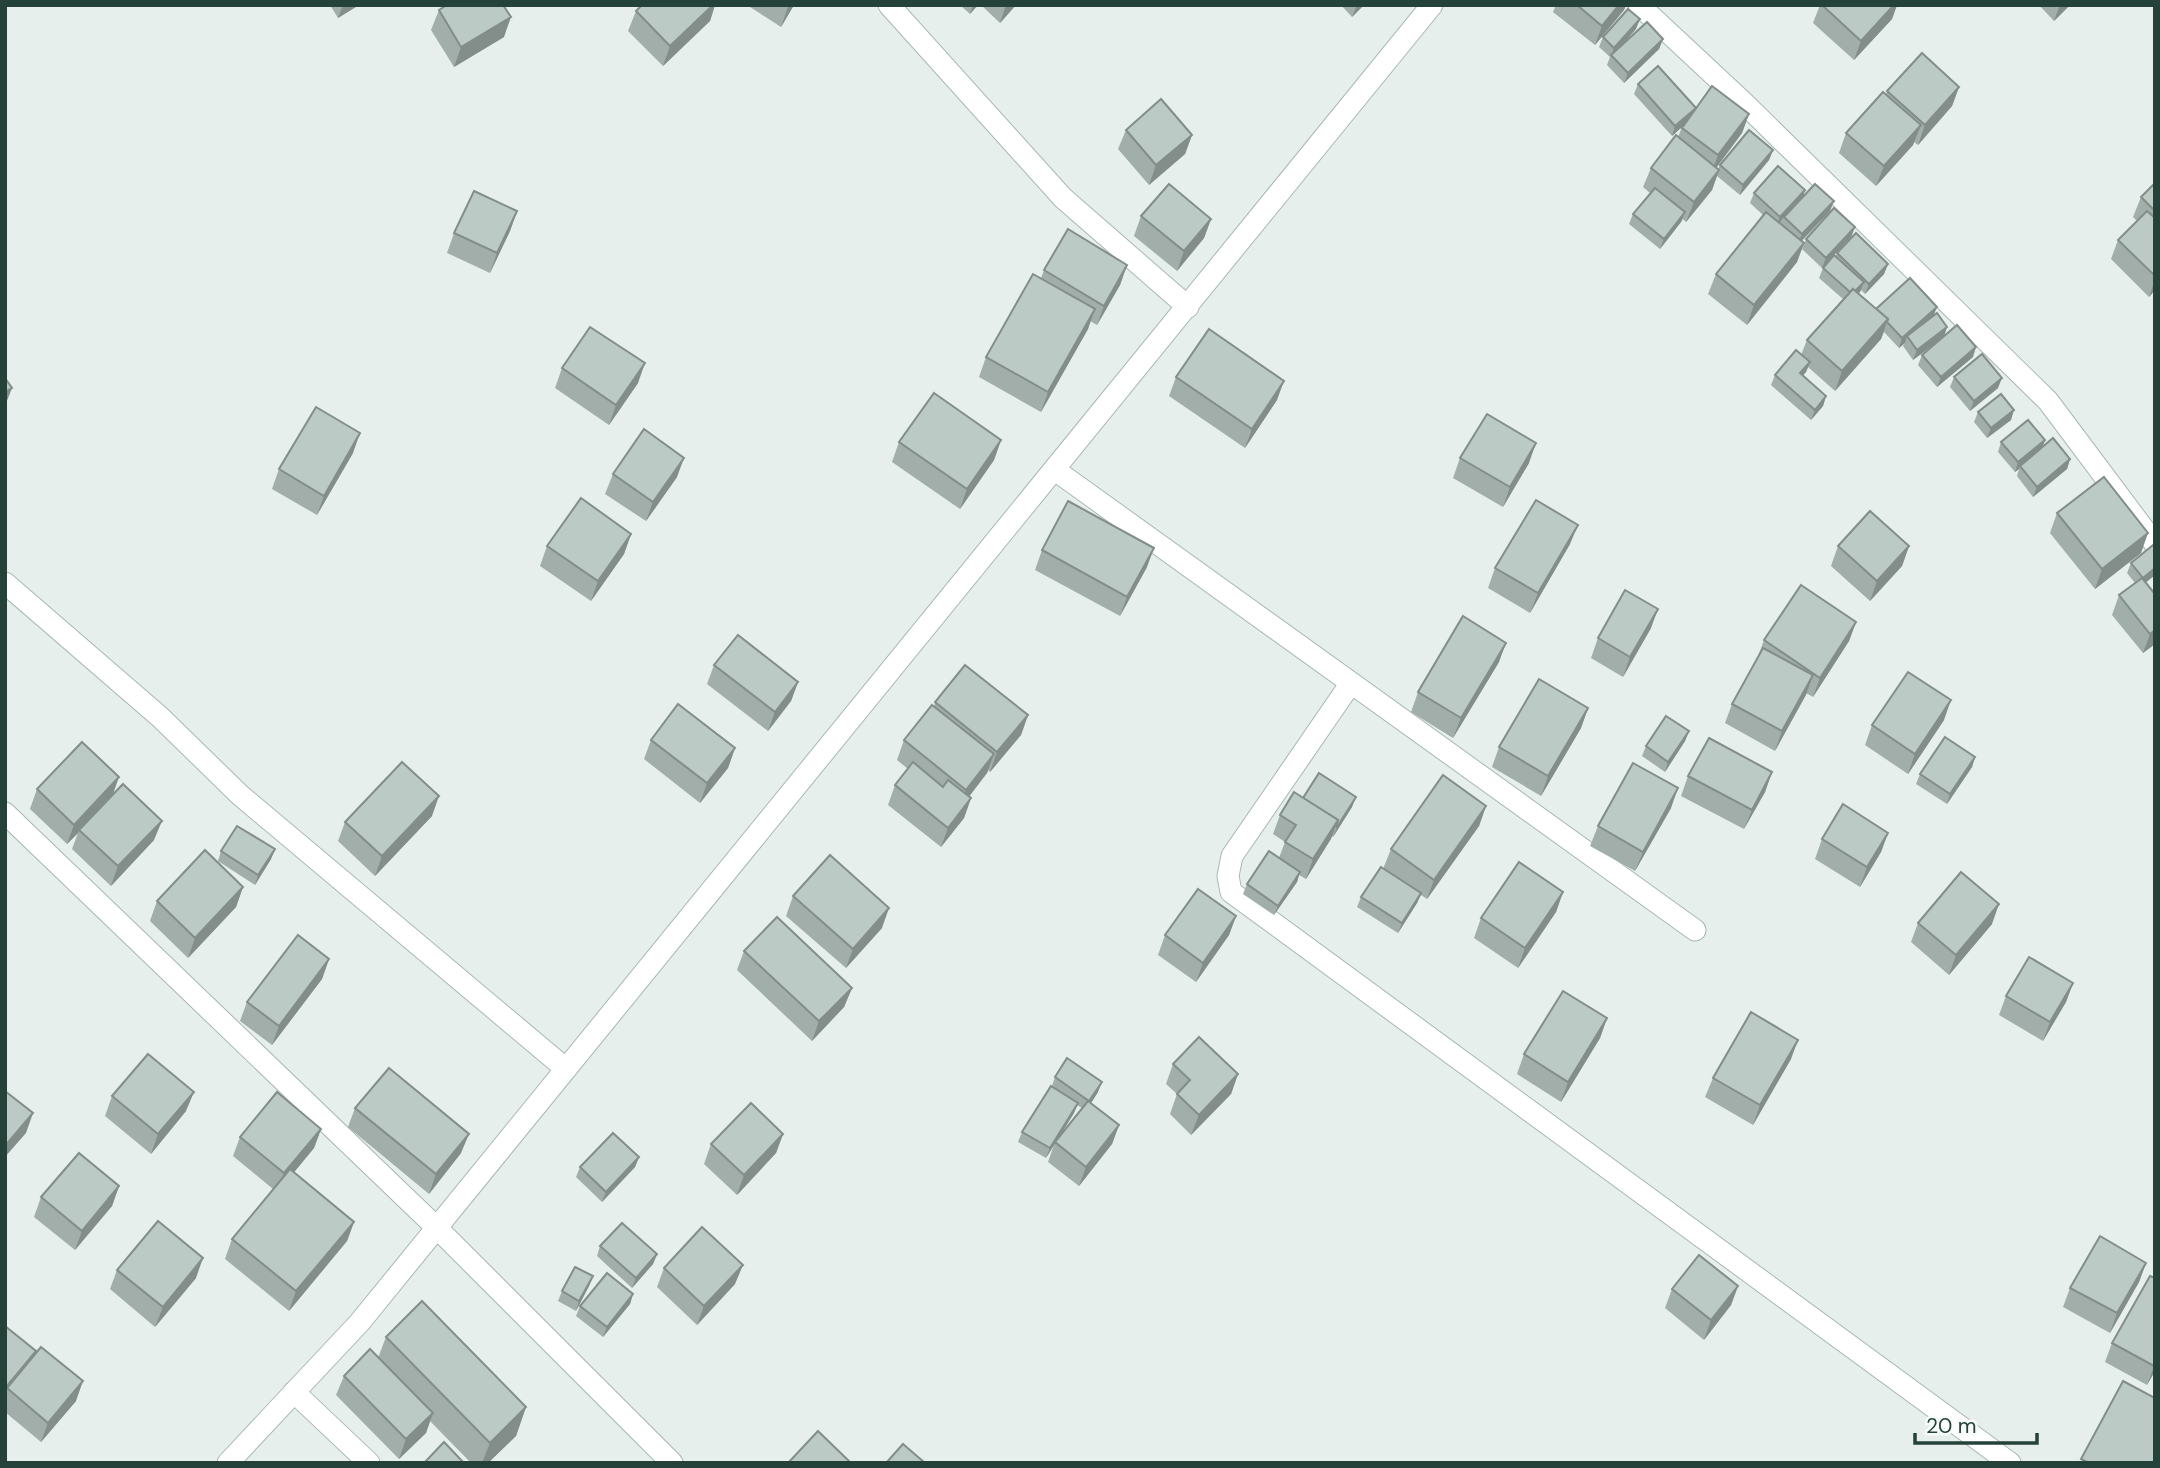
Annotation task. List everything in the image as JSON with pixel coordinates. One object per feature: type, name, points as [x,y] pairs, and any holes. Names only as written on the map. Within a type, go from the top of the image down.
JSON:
[{"type":"street","points":[[889,5],[1063,198],[1188,307]]},
{"type":"street","points":[[228,1463],[360,1322],[1432,5]]},
{"type":"street","points":[[1639,5],[1745,104],[2048,401],[2155,544]]},
{"type":"street","points":[[1055,470],[1696,930]]},
{"type":"street","points":[[5,583],[160,717],[240,795],[566,1069]]},
{"type":"street","points":[[1351,682],[1232,856],[1228,876],[1231,892],[2010,1463]]},
{"type":"street","points":[[5,813],[437,1228],[672,1463]]},
{"type":"street","points":[[294,1392],[369,1463]]},
{"type":"building","points":[[447,5],[503,5],[511,17],[461,47],[439,10]]},
{"type":"building","points":[[642,5],[713,5],[670,46],[636,11]]},
{"type":"building","points":[[1577,5],[1619,5],[1602,26]]},
{"type":"building","points":[[1822,5],[1894,5],[1861,41]]},
{"type":"building","points":[[1628,9],[1640,19],[1614,48],[1603,37]]},
{"type":"building","points":[[1647,22],[1663,39],[1628,73],[1611,55]]},
{"type":"building","points":[[1922,53],[1959,87],[1925,125],[1887,91]]},
{"type":"building","points":[[1658,66],[1696,108],[1675,126],[1638,84]]},
{"type":"building","points":[[1712,86],[1749,114],[1718,155],[1682,128]]},
{"type":"building","points":[[1883,92],[1921,125],[1884,166],[1846,133]]},
{"type":"building","points":[[1161,99],[1192,135],[1156,165],[1126,130]]},
{"type":"building","points":[[1749,130],[1773,150],[1743,185],[1720,165]]},
{"type":"building","points":[[1676,135],[1719,170],[1694,202],[1651,168]]},
{"type":"building","points":[[1778,166],[1805,190],[1780,217],[1754,193]]},
{"type":"building","points":[[2155,183],[2155,211],[2141,197]]},
{"type":"building","points":[[1169,184],[1211,219],[1184,251],[1141,216]]},
{"type":"building","points":[[1815,184],[1834,201],[1802,234],[1784,217]]},
{"type":"building","points":[[1655,188],[1685,212],[1664,239],[1633,214]]},
{"type":"building","points":[[474,191],[517,211],[497,253],[454,233]]},
{"type":"building","points":[[1834,208],[1855,227],[1826,258],[1806,239]]},
{"type":"building","points":[[2147,211],[2155,218],[2155,276],[2118,240]]},
{"type":"building","points":[[1766,212],[1804,243],[1754,305],[1716,274]]},
{"type":"building","points":[[1068,229],[1127,265],[1104,306],[1044,270]]},
{"type":"building","points":[[1856,233],[1888,264],[1869,284],[1837,253]]},
{"type":"building","points":[[1834,255],[1864,282],[1855,291],[1853,289],[1850,292],[1823,268]]},
{"type":"building","points":[[1033,274],[1095,309],[1048,392],[986,357]]},
{"type":"building","points":[[1910,278],[1937,307],[1902,338],[1887,322],[1888,319],[1876,309]]},
{"type":"building","points":[[1853,289],[1888,319],[1842,371],[1807,340]]},
{"type":"building","points":[[1937,313],[1947,327],[1917,350],[1907,336]]},
{"type":"building","points":[[1957,325],[1976,347],[1941,377],[1922,355]]},
{"type":"building","points":[[590,327],[645,363],[616,405],[562,368]]},
{"type":"building","points":[[1209,329],[1284,381],[1252,429],[1176,377]]},
{"type":"building","points":[[1796,350],[1810,362],[1800,373],[1826,396],[1815,410],[1775,375]]},
{"type":"building","points":[[1982,354],[2002,378],[1974,401],[1954,377]]},
{"type":"building","points":[[5,378],[12,388],[5,392]]},
{"type":"building","points":[[934,393],[1001,440],[967,489],[899,442]]},
{"type":"building","points":[[2001,394],[2014,410],[1991,428],[1978,412]]},
{"type":"building","points":[[316,407],[360,433],[324,496],[279,469]]},
{"type":"building","points":[[1487,414],[1536,443],[1510,487],[1460,458]]},
{"type":"building","points":[[2028,420],[2045,440],[2018,462],[2001,442]]},
{"type":"building","points":[[644,429],[684,458],[653,502],[613,474]]},
{"type":"building","points":[[2053,438],[2070,459],[2037,487],[2020,466]]},
{"type":"building","points":[[2104,477],[2148,533],[2102,569],[2057,513]]},
{"type":"building","points":[[581,498],[631,534],[598,581],[547,546]]},
{"type":"building","points":[[1536,500],[1578,525],[1538,593],[1495,568]]},
{"type":"building","points":[[1068,501],[1154,548],[1127,597],[1042,550]]},
{"type":"building","points":[[1870,511],[1909,546],[1877,581],[1838,546]]},
{"type":"building","points":[[2153,545],[2155,568],[2143,578],[2131,563]]},
{"type":"building","points":[[2142,578],[2155,594],[2155,630],[2150,634],[2119,595]]},
{"type":"building","points":[[1801,585],[1856,622],[1820,678],[1764,640]]},
{"type":"building","points":[[1625,590],[1658,609],[1630,657],[1598,638]]},
{"type":"building","points":[[1463,616],[1506,643],[1461,718],[1418,692]]},
{"type":"building","points":[[738,635],[798,682],[775,712],[714,665]]},
{"type":"building","points":[[1763,648],[1813,675],[1782,731],[1732,704]]},
{"type":"building","points":[[965,665],[1028,715],[997,752],[935,702]]},
{"type":"building","points":[[1908,672],[1951,700],[1915,754],[1872,725]]},
{"type":"building","points":[[1539,679],[1588,708],[1548,776],[1499,747]]},
{"type":"building","points":[[678,704],[735,748],[707,783],[651,740]]},
{"type":"building","points":[[932,705],[994,754],[966,790],[904,740]]},
{"type":"building","points":[[1666,716],[1689,731],[1668,762],[1646,746]]},
{"type":"building","points":[[1945,737],[1975,757],[1950,794],[1920,774]]},
{"type":"building","points":[[1709,738],[1772,772],[1752,810],[1688,776]]},
{"type":"building","points":[[82,742],[119,777],[74,825],[37,789]]},
{"type":"building","points":[[402,762],[439,796],[382,856],[345,822]]},
{"type":"building","points":[[913,762],[943,787],[948,780],[971,798],[948,828],[895,785]]},
{"type":"building","points":[[1633,763],[1678,788],[1643,852],[1598,826]]},
{"type":"building","points":[[1319,773],[1356,797],[1337,827],[1338,820],[1303,798]]},
{"type":"building","points":[[1443,775],[1486,806],[1434,880],[1391,849]]},
{"type":"building","points":[[123,784],[162,821],[118,866],[79,830]]},
{"type":"building","points":[[1294,792],[1338,820],[1313,859],[1285,842],[1296,825],[1280,815]]},
{"type":"building","points":[[1843,804],[1888,833],[1867,867],[1822,839]]},
{"type":"building","points":[[237,826],[275,849],[258,875],[221,851]]},
{"type":"building","points":[[205,850],[243,887],[195,938],[157,901]]},
{"type":"building","points":[[1269,851],[1300,872],[1278,906],[1247,884]]},
{"type":"building","points":[[830,855],[889,908],[853,949],[793,896]]},
{"type":"building","points":[[1519,862],[1563,892],[1525,948],[1481,918]]},
{"type":"building","points":[[1381,867],[1421,893],[1402,923],[1361,897]]},
{"type":"building","points":[[1961,872],[1999,904],[1956,955],[1918,923]]},
{"type":"building","points":[[1198,889],[1236,916],[1203,963],[1165,935]]},
{"type":"building","points":[[777,917],[852,988],[819,1021],[744,951]]},
{"type":"building","points":[[298,935],[329,959],[279,1026],[247,1002]]},
{"type":"building","points":[[2029,957],[2073,983],[2050,1022],[2006,996]]},
{"type":"building","points":[[1563,991],[1607,1018],[1568,1082],[1524,1054]]},
{"type":"building","points":[[1751,1012],[1798,1040],[1760,1105],[1713,1078]]},
{"type":"building","points":[[1199,1037],[1238,1074],[1199,1115],[1177,1094],[1190,1080],[1173,1064]]},
{"type":"building","points":[[148,1054],[194,1092],[158,1134],[112,1096]]},
{"type":"building","points":[[1067,1058],[1102,1082],[1089,1101],[1055,1077]]},
{"type":"building","points":[[389,1068],[469,1134],[436,1174],[355,1108]]},
{"type":"building","points":[[1051,1086],[1078,1103],[1050,1148],[1022,1132]]},
{"type":"building","points":[[5,1091],[33,1113],[5,1146]]},
{"type":"building","points":[[277,1092],[321,1129],[284,1173],[240,1137]]},
{"type":"building","points":[[1088,1101],[1119,1125],[1086,1167],[1055,1142]]},
{"type":"building","points":[[751,1103],[783,1134],[744,1175],[711,1144]]},
{"type":"building","points":[[613,1133],[639,1157],[606,1192],[580,1167]]},
{"type":"building","points":[[79,1153],[119,1186],[82,1231],[41,1197]]},
{"type":"building","points":[[290,1169],[354,1222],[296,1291],[232,1239]]},
{"type":"building","points":[[158,1221],[203,1258],[163,1307],[117,1270]]},
{"type":"building","points":[[622,1223],[657,1254],[636,1278],[600,1246]]},
{"type":"building","points":[[702,1227],[743,1265],[704,1306],[664,1268]]},
{"type":"building","points":[[2100,1236],[2146,1263],[2117,1313],[2070,1288]]},
{"type":"building","points":[[1699,1255],[1738,1286],[1711,1320],[1672,1289]]},
{"type":"building","points":[[575,1267],[593,1276],[579,1301],[562,1291]]},
{"type":"building","points":[[607,1273],[633,1294],[607,1327],[580,1306]]},
{"type":"building","points":[[2150,1276],[2155,1278],[2154,1366],[2112,1343]]},
{"type":"building","points":[[422,1301],[526,1407],[490,1443],[386,1337]]},
{"type":"building","points":[[5,1326],[36,1351],[7,1386],[5,1384]]},
{"type":"building","points":[[41,1347],[83,1381],[48,1423],[7,1388]]},
{"type":"building","points":[[370,1349],[433,1413],[406,1439],[344,1376]]},
{"type":"building","points":[[2123,1381],[2155,1398],[2155,1463],[2089,1463],[2081,1459]]},
{"type":"building","points":[[818,1431],[851,1463],[788,1463]]},
{"type":"building","points":[[444,1442],[464,1463],[424,1463]]},
{"type":"building","points":[[903,1444],[925,1463],[886,1463]]}]
